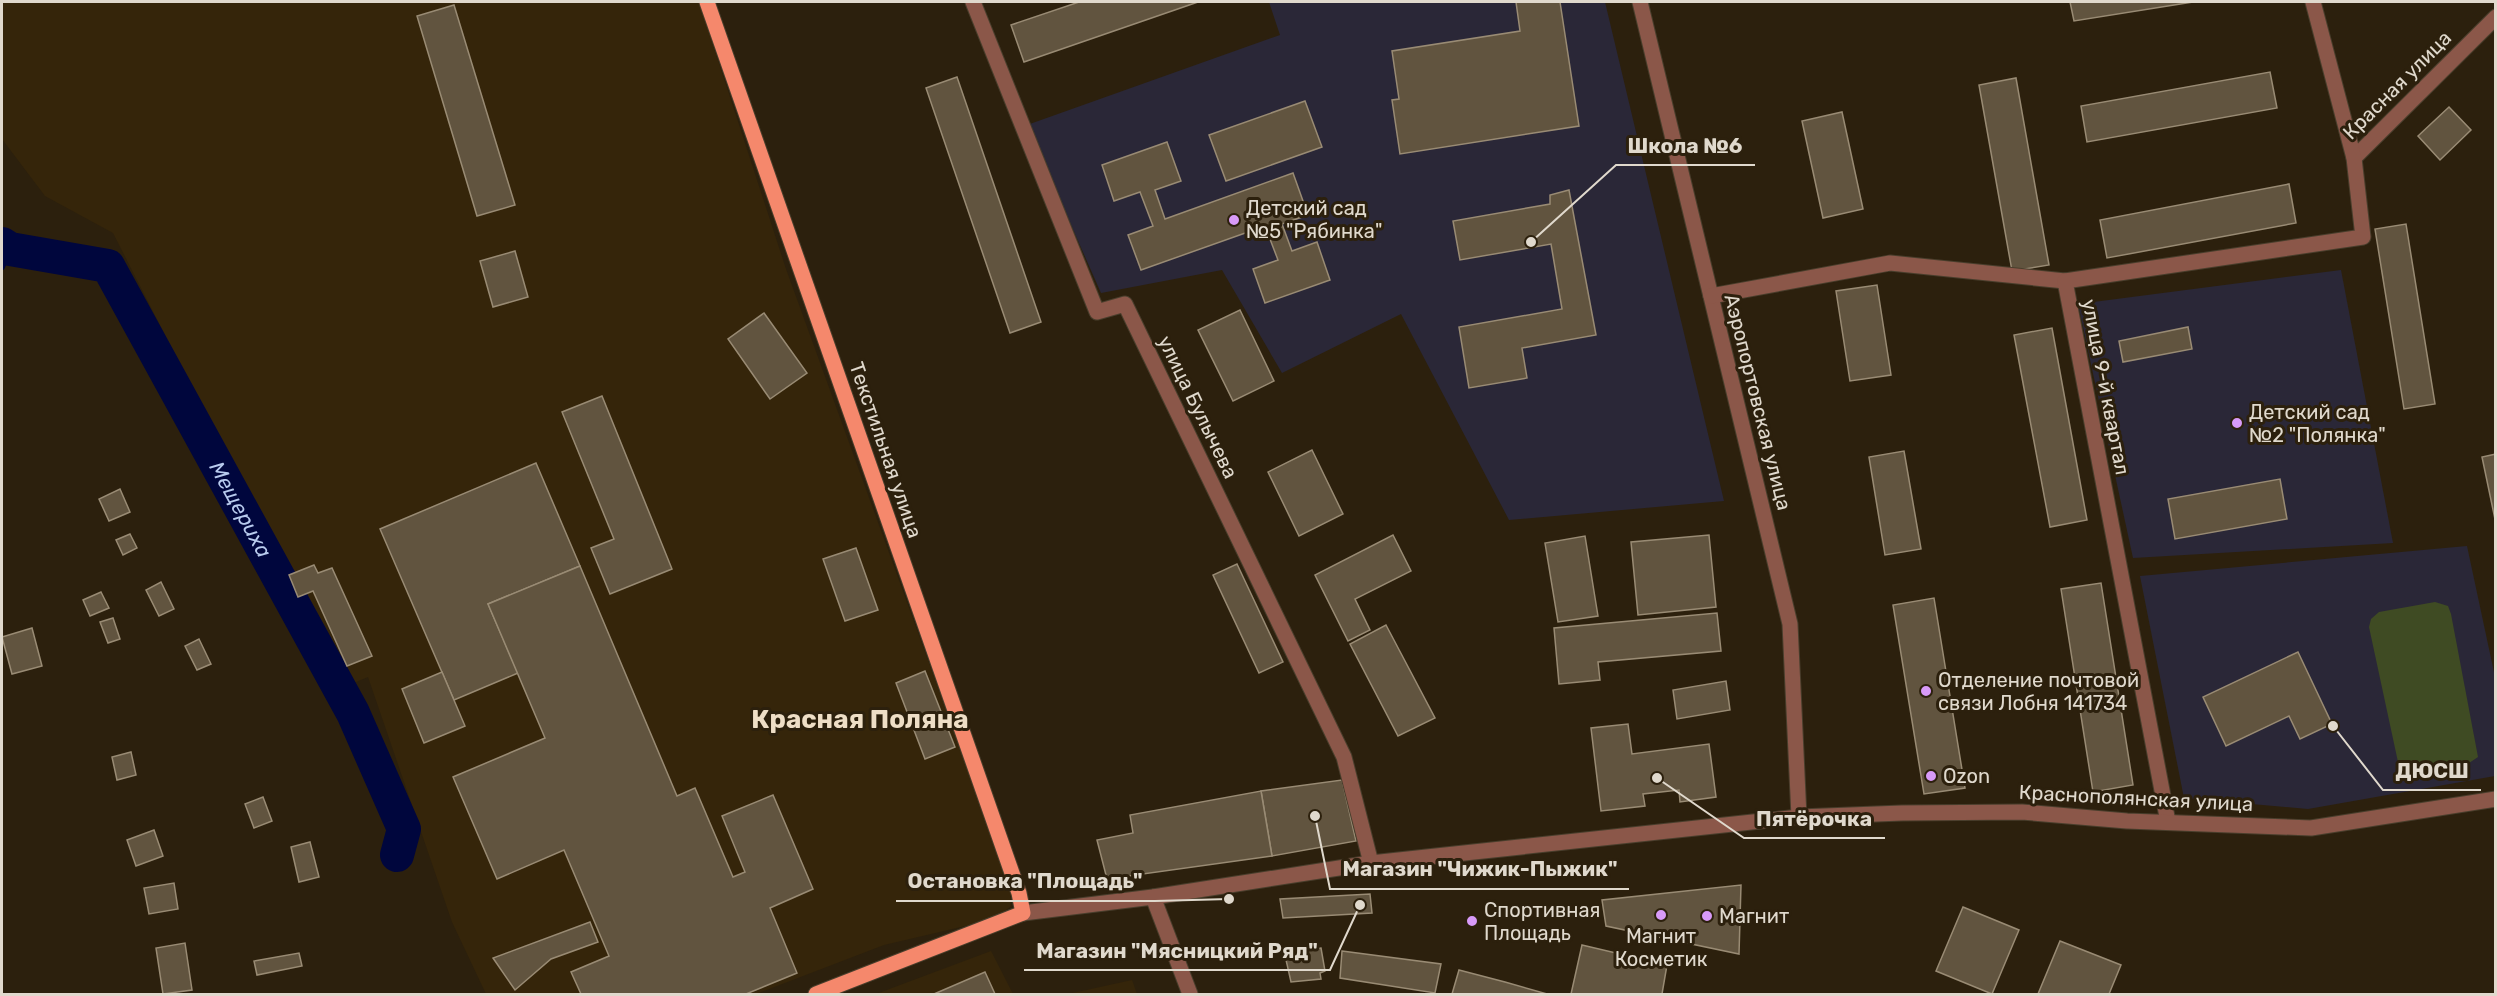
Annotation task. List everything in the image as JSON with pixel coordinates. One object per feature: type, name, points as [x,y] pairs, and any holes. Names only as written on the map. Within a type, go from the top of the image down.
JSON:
[{"type":"main road","name":"Текстильная улица","points":[[707,2],[962,725],[1019,893],[1023,913]]},
{"type":"main road","points":[[816,994],[1023,913]]},
{"type":"street","name":"улица Булычева","points":[[974,2],[1097,312],[1125,303],[1344,757],[1371,863]]},
{"type":"street","name":"Аэропортовская улица","points":[[1640,2],[1790,624],[1799,817]]},
{"type":"street","name":"улица 9-й квартал","points":[[2168,822],[2065,281],[2363,237],[2354,158],[2313,2]]},
{"type":"street","name":"Красная улица","points":[[2354,158],[2496,17]]},
{"type":"street","points":[[1711,296],[1890,263],[2065,281]]},
{"type":"street","name":"Краснополянская улица","points":[[1023,913],[1153,897],[1371,863],[1799,817],[2022,812],[2168,822],[2311,828],[2496,799]]},
{"type":"street","points":[[1153,897],[1190,994]]},
{"type":"shaded area","points":[[2,2],[699,2],[786,269],[1010,886],[1011,906],[995,919],[884,945],[756,994],[486,994],[452,922],[368,677],[344,687],[275,580],[163,331],[113,233],[45,196],[2,139]]},
{"type":"shaded area","points":[[1269,2],[1605,2],[1724,501],[1509,520],[1401,314],[1282,373],[1222,270],[1101,293],[1027,125],[1280,35]]},
{"type":"shaded area","name":"Детский сад №2 \"Полянка\"","points":[[2341,270],[2393,543],[2133,558],[2078,304]]},
{"type":"shaded area","points":[[2467,546],[2495,677],[2495,776],[2308,809],[2184,798],[2140,576]]},
{"type":"shaded area","points":[[991,951],[1013,994],[876,994]]},
{"type":"shaded area","points":[[1132,980],[1137,994],[1068,994]]},
{"type":"green space","points":[[2435,602],[2448,606],[2451,614],[2478,757],[2469,763],[2407,772],[2398,762],[2369,627],[2371,619],[2379,612]]},
{"type":"building","points":[[1079,2],[1198,2],[1024,62],[1011,25]]},
{"type":"building","points":[[1516,2],[1560,2],[1579,126],[1400,154],[1392,100],[1399,99],[1392,51],[1520,31]]},
{"type":"building","points":[[2070,2],[2193,2],[2074,21]]},
{"type":"building","points":[[454,5],[515,205],[477,216],[417,16]]},
{"type":"building","points":[[2270,72],[2277,108],[2087,142],[2081,106]]},
{"type":"building","points":[[957,77],[1041,322],[1010,333],[926,88]]},
{"type":"building","points":[[2016,78],[2049,265],[2012,271],[1979,85]]},
{"type":"building","points":[[1305,101],[1322,147],[1226,181],[1209,135]]},
{"type":"building","points":[[2449,107],[2471,130],[2440,160],[2418,136]]},
{"type":"building","points":[[1842,112],[1863,209],[1823,218],[1802,121]]},
{"type":"building","points":[[1167,142],[1181,181],[1155,190],[1165,219],[1293,173],[1308,215],[1282,224],[1292,251],[1317,242],[1330,280],[1265,303],[1253,269],[1278,260],[1265,226],[1141,270],[1128,235],[1153,226],[1140,192],[1114,201],[1102,165]]},
{"type":"building","points":[[2289,184],[2296,223],[2107,258],[2100,220]]},
{"type":"building","points":[[1569,190],[1596,335],[1522,348],[1527,378],[1469,388],[1459,327],[1562,309],[1551,244],[1460,260],[1453,221],[1550,204],[1550,195]]},
{"type":"building","points":[[2406,224],[2435,404],[2404,409],[2375,229]]},
{"type":"building","points":[[515,251],[528,297],[493,307],[480,261]]},
{"type":"building","points":[[1877,285],[1891,375],[1850,381],[1836,291]]},
{"type":"building","points":[[1240,310],[1274,381],[1233,401],[1198,330]]},
{"type":"building","points":[[764,313],[807,373],[770,399],[728,339]]},
{"type":"building","points":[[2188,327],[2192,349],[2123,362],[2119,341]]},
{"type":"building","points":[[2052,328],[2087,520],[2050,527],[2014,335]]},
{"type":"building","points":[[602,396],[672,569],[610,594],[591,548],[614,539],[562,412]]},
{"type":"building","points":[[1312,450],[1343,514],[1299,536],[1268,472]]},
{"type":"building","points":[[1904,451],[1921,549],[1885,555],[1869,457]]},
{"type":"building","points":[[2496,454],[2496,524],[2482,457]]},
{"type":"building","points":[[536,463],[580,566],[488,604],[518,673],[454,700],[380,529]]},
{"type":"building","points":[[2280,479],[2287,519],[2175,539],[2168,499]]},
{"type":"building","points":[[120,489],[130,512],[109,521],[99,499]]},
{"type":"building","points":[[130,534],[137,548],[123,555],[116,540]]},
{"type":"building","points":[[1393,535],[1411,571],[1355,599],[1370,630],[1348,641],[1315,575]]},
{"type":"building","points":[[1709,535],[1716,607],[1638,615],[1631,542]]},
{"type":"building","points":[[1585,536],[1598,616],[1558,622],[1545,543]]},
{"type":"building","points":[[856,548],[878,610],[845,621],[823,559]]},
{"type":"building","points":[[1237,564],[1283,662],[1259,673],[1213,575]]},
{"type":"building","points":[[314,565],[318,573],[332,568],[372,656],[347,666],[313,591],[298,597],[289,575]]},
{"type":"building","points":[[580,566],[677,796],[695,788],[733,877],[745,872],[722,816],[773,795],[813,889],[770,908],[797,973],[746,994],[581,994],[571,972],[609,956],[564,850],[497,879],[453,777],[545,738],[488,604]]},
{"type":"building","points":[[161,582],[174,609],[159,616],[146,590]]},
{"type":"building","points":[[2101,583],[2133,785],[2093,792],[2061,589]]},
{"type":"building","points":[[101,592],[109,608],[90,616],[83,600]]},
{"type":"building","points":[[1934,598],[1965,788],[1924,794],[1893,605]]},
{"type":"building","points":[[1717,613],[1721,651],[1598,662],[1600,680],[1559,684],[1554,628]]},
{"type":"building","points":[[113,618],[120,639],[108,643],[100,622]]},
{"type":"building","points":[[1386,625],[1435,718],[1398,736],[1350,644]]},
{"type":"building","points":[[32,628],[42,666],[12,674],[2,637]]},
{"type":"building","points":[[199,639],[211,664],[197,670],[185,646]]},
{"type":"building","points":[[2298,652],[2332,724],[2300,739],[2289,716],[2226,746],[2203,697]]},
{"type":"building","points":[[925,671],[955,747],[925,759],[896,683]]},
{"type":"building","points":[[442,672],[465,726],[424,743],[402,689]]},
{"type":"building","points":[[1726,681],[1730,710],[1677,719],[1673,690]]},
{"type":"building","points":[[1628,724],[1632,754],[1709,744],[1716,797],[1680,802],[1679,790],[1643,794],[1645,806],[1601,811],[1591,728]]},
{"type":"building","points":[[131,752],[136,775],[117,780],[112,757]]},
{"type":"building","points":[[1342,780],[1356,841],[1272,856],[1261,791]]},
{"type":"building","points":[[1261,791],[1272,856],[1107,879],[1097,840],[1133,833],[1130,815]]},
{"type":"building","points":[[263,797],[272,821],[254,828],[245,804]]},
{"type":"building","points":[[154,830],[163,856],[136,866],[127,840]]},
{"type":"building","points":[[310,842],[319,877],[299,882],[291,847]]},
{"type":"building","points":[[174,883],[178,909],[149,914],[144,888]]},
{"type":"building","points":[[1741,885],[1739,954],[1606,926],[1602,900]]},
{"type":"building","points":[[1370,894],[1372,913],[1283,918],[1280,899]]},
{"type":"building","points":[[1963,907],[2019,930],[1992,994],[1936,971]]},
{"type":"building","points":[[590,922],[598,942],[551,959],[515,990],[493,958]]},
{"type":"building","points":[[2060,941],[2121,965],[2109,994],[2038,994]]},
{"type":"building","points":[[185,943],[192,990],[163,994],[156,948]]},
{"type":"building","points":[[1582,945],[1667,965],[1662,994],[1571,994]]},
{"type":"building","points":[[1321,948],[1325,971],[1320,973],[1321,979],[1291,982],[1284,951]]},
{"type":"building","points":[[1342,951],[1441,964],[1435,993],[1340,978]]},
{"type":"building","points":[[299,953],[302,966],[257,975],[254,961]]},
{"type":"building","points":[[1459,970],[1505,982],[1547,994],[1452,994]]},
{"type":"building","points":[[985,972],[995,994],[934,994]]},
{"type":"waterway","name":"Мещериха","points":[[2,244],[10,249],[108,266],[353,713],[404,829],[397,855]]},
{"type":"waterway","points":[[2,267],[10,249]]},
{"type":"place","name":"Детский сад №5 \"Рябинка\"","points":[[1234,220]]},
{"type":"place","name":"Школа №6","points":[[1531,242]]},
{"type":"place","name":"Детский сад №2 \"Полянка\"","points":[[2237,423]]},
{"type":"place","name":"Отделение почтовой связи Лобня 141734","points":[[1926,691]]},
{"type":"place","name":"ДЮСШ","points":[[2333,726]]},
{"type":"place","name":"Ozon","points":[[1931,776]]},
{"type":"place","name":"Пятёрочка","points":[[1657,778]]},
{"type":"place","name":"Магазин \"Чижик-Пыжик\"","points":[[1315,816]]},
{"type":"place","name":"Остановка \"Площадь\"","points":[[1229,899]]},
{"type":"place","name":"Магазин \"Мясницкий Ряд\"","points":[[1360,905]]},
{"type":"place","name":"Магнит Косметик","points":[[1661,915]]},
{"type":"place","name":"Магнит","points":[[1707,916]]},
{"type":"place","name":"Спортивная Площадь","points":[[1472,921]]},
{"type":"district","name":"Красная Поляна","points":[[860,719]]}]
